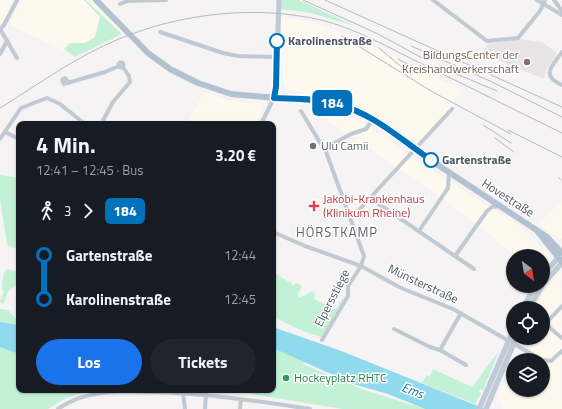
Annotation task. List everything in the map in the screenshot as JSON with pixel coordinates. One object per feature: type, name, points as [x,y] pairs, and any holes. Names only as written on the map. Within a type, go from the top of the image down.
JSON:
[{"type":"main road","name":"Hovestraße","points":[[96,0],[148,52],[183,76],[222,92],[335,103],[373,119],[414,149],[547,237],[554,244],[561,258]]},
{"type":"main road","name":"Hovestraße","points":[[538,232],[561,258]]},
{"type":"main road","points":[[554,244],[562,244]]},
{"type":"main road","points":[[550,268],[561,258]]},
{"type":"main road","points":[[550,273],[561,258]]},
{"type":"main road","points":[[479,409],[488,395],[511,345]]},
{"type":"main road","points":[[486,409],[488,395]]},
{"type":"street","points":[[17,0],[4,25],[0,29],[17,58]]},
{"type":"street","points":[[120,4],[127,1],[166,0]]},
{"type":"street","points":[[262,121],[274,98],[276,87],[279,0]]},
{"type":"street","points":[[433,0],[488,41],[492,42],[518,38],[540,11],[544,2]]},
{"type":"street","points":[[537,0],[544,2],[562,15]]},
{"type":"street","points":[[554,0],[562,11]]},
{"type":"street","points":[[160,32],[223,53],[238,56],[277,57]]},
{"type":"street","points":[[0,54],[7,41]]},
{"type":"street","points":[[562,52],[549,71],[549,76],[551,80],[562,85]]},
{"type":"street","points":[[69,83],[121,66],[129,76],[130,82],[113,102],[103,121]]},
{"type":"street","points":[[0,139],[21,108],[49,98],[81,121]]},
{"type":"street","points":[[351,216],[370,198],[452,109]]},
{"type":"street","points":[[276,233],[305,246],[361,266],[364,256],[351,216],[324,149],[301,111]]},
{"type":"street","points":[[324,149],[350,134],[366,129],[373,119]]},
{"type":"street","points":[[5,132],[16,138]]},
{"type":"street","points":[[419,231],[448,188],[449,172]]},
{"type":"street","points":[[370,198],[474,269]]},
{"type":"street","points":[[455,256],[487,211],[492,207],[500,206]]},
{"type":"street","name":"Münsterstraße","points":[[361,266],[401,288],[461,313],[506,337]]},
{"type":"street","name":"Elpersstiege","points":[[322,340],[348,296],[348,286],[361,266]]},
{"type":"street","points":[[562,306],[546,322],[549,327],[562,338]]},
{"type":"street","points":[[440,350],[461,313]]},
{"type":"street","points":[[394,329],[430,347],[440,350],[466,365]]},
{"type":"street","name":"Münsterstraße","points":[[519,345],[532,353]]},
{"type":"street","points":[[550,360],[555,359],[562,351]]},
{"type":"street","points":[[58,409],[77,399],[105,393]]},
{"type":"street","points":[[185,409],[184,393],[241,399],[310,409]]},
{"type":"street","points":[[205,409],[206,395]]},
{"type":"street","points":[[240,409],[241,399]]},
{"type":"shaded area","points":[[0,0],[14,0],[3,23],[0,25]]},
{"type":"shaded area","points":[[21,0],[88,0],[123,32],[76,56],[9,25]]},
{"type":"shaded area","points":[[281,16],[322,25],[344,33],[462,90],[449,109],[417,143],[386,120],[363,108],[333,97],[289,90],[283,81]]},
{"type":"shaded area","name":"BildungsCenter der Kreishandwerkerschaft","points":[[519,39],[542,42],[557,53],[546,70],[544,79],[482,54],[488,44]]},
{"type":"shaded area","points":[[204,92],[228,100],[259,104],[261,106],[258,121],[189,121]]},
{"type":"shaded area","points":[[333,110],[363,120],[364,125],[373,131],[387,136],[403,151],[404,156],[408,160],[413,159],[418,161],[520,226],[543,249],[507,249],[444,199],[327,120]]},
{"type":"shaded area","points":[[562,200],[562,239],[556,238],[539,224]]},
{"type":"shaded area","points":[[561,273],[562,409],[503,409],[498,398],[501,388],[506,381],[506,397],[550,397],[550,353],[527,353],[530,349],[527,345],[550,345],[550,301],[538,301],[543,293],[550,293],[550,284]]},
{"type":"green space","points":[[84,0],[86,0],[122,34],[75,57],[64,49],[70,43],[85,43],[95,37],[100,17]]},
{"type":"green space","points":[[282,0],[299,0],[355,26],[311,13],[280,9]]},
{"type":"green space","points":[[0,175],[16,178],[16,249],[7,245],[0,198]]},
{"type":"green space","points":[[6,269],[16,271],[16,285],[9,290],[3,304],[0,302],[4,291],[2,290],[3,276]]},
{"type":"green space","points":[[276,274],[292,284],[292,286],[298,283],[302,287],[298,294],[299,298],[312,291],[315,294],[314,299],[336,309],[342,299],[344,299],[322,337],[303,331],[276,318]]},
{"type":"green space","points":[[0,309],[8,310],[16,319],[16,325],[0,322]]},
{"type":"green space","points":[[0,347],[16,351],[16,393],[82,393],[64,399],[48,409],[0,409]]},
{"type":"green space","points":[[276,349],[304,361],[303,364],[364,390],[425,409],[343,409],[245,393],[276,393]]},
{"type":"green space","points":[[499,351],[483,390],[480,389],[479,392],[481,393],[475,404],[422,383],[427,375],[430,376],[433,369],[472,387]]},
{"type":"water","points":[[0,322],[16,325],[16,353],[0,347]]},
{"type":"water","name":"Ems","points":[[276,328],[344,352],[485,409],[425,409],[388,394],[353,384],[276,349]]},
{"type":"railway","points":[[303,0],[376,33],[426,60]]},
{"type":"railway","points":[[325,0],[562,107]]},
{"type":"railway","points":[[0,108],[58,71],[88,54],[119,39],[143,30],[168,23],[219,14],[271,13],[296,15],[333,23],[346,28],[562,133]]},
{"type":"railway","points":[[342,36],[431,91],[511,134]]},
{"type":"railway","points":[[411,46],[490,81],[562,117]]},
{"type":"railway","points":[[379,48],[411,75]]},
{"type":"railway","points":[[398,59],[421,71]]},
{"type":"railway","points":[[447,70],[497,91]]},
{"type":"railway","points":[[483,125],[511,143]]},
{"type":"railway","points":[[508,130],[562,157]]},
{"type":"railway","points":[[495,138],[514,152]]},
{"type":"bus line","name":"184","points":[[277,41],[276,87],[274,98],[325,101],[362,113],[381,124],[431,160]]},
{"type":"place","name":"Karolinenstraße","points":[[277,41]]},
{"type":"place","name":"BildungsCenter der Kreishandwerkerschaft","points":[[527,62]]},
{"type":"place","name":"Ulu Camii","points":[[313,146]]},
{"type":"place","name":"Gartenstraße","points":[[431,160]]},
{"type":"place","name":"Jakobi-Krankenhaus (Klinikum Rheine)","points":[[314,206]]},
{"type":"place","name":"Hockeyplatz RHTC","points":[[286,378]]},
{"type":"district","name":"HÖRSTKAMP","points":[[337,232]]}]
